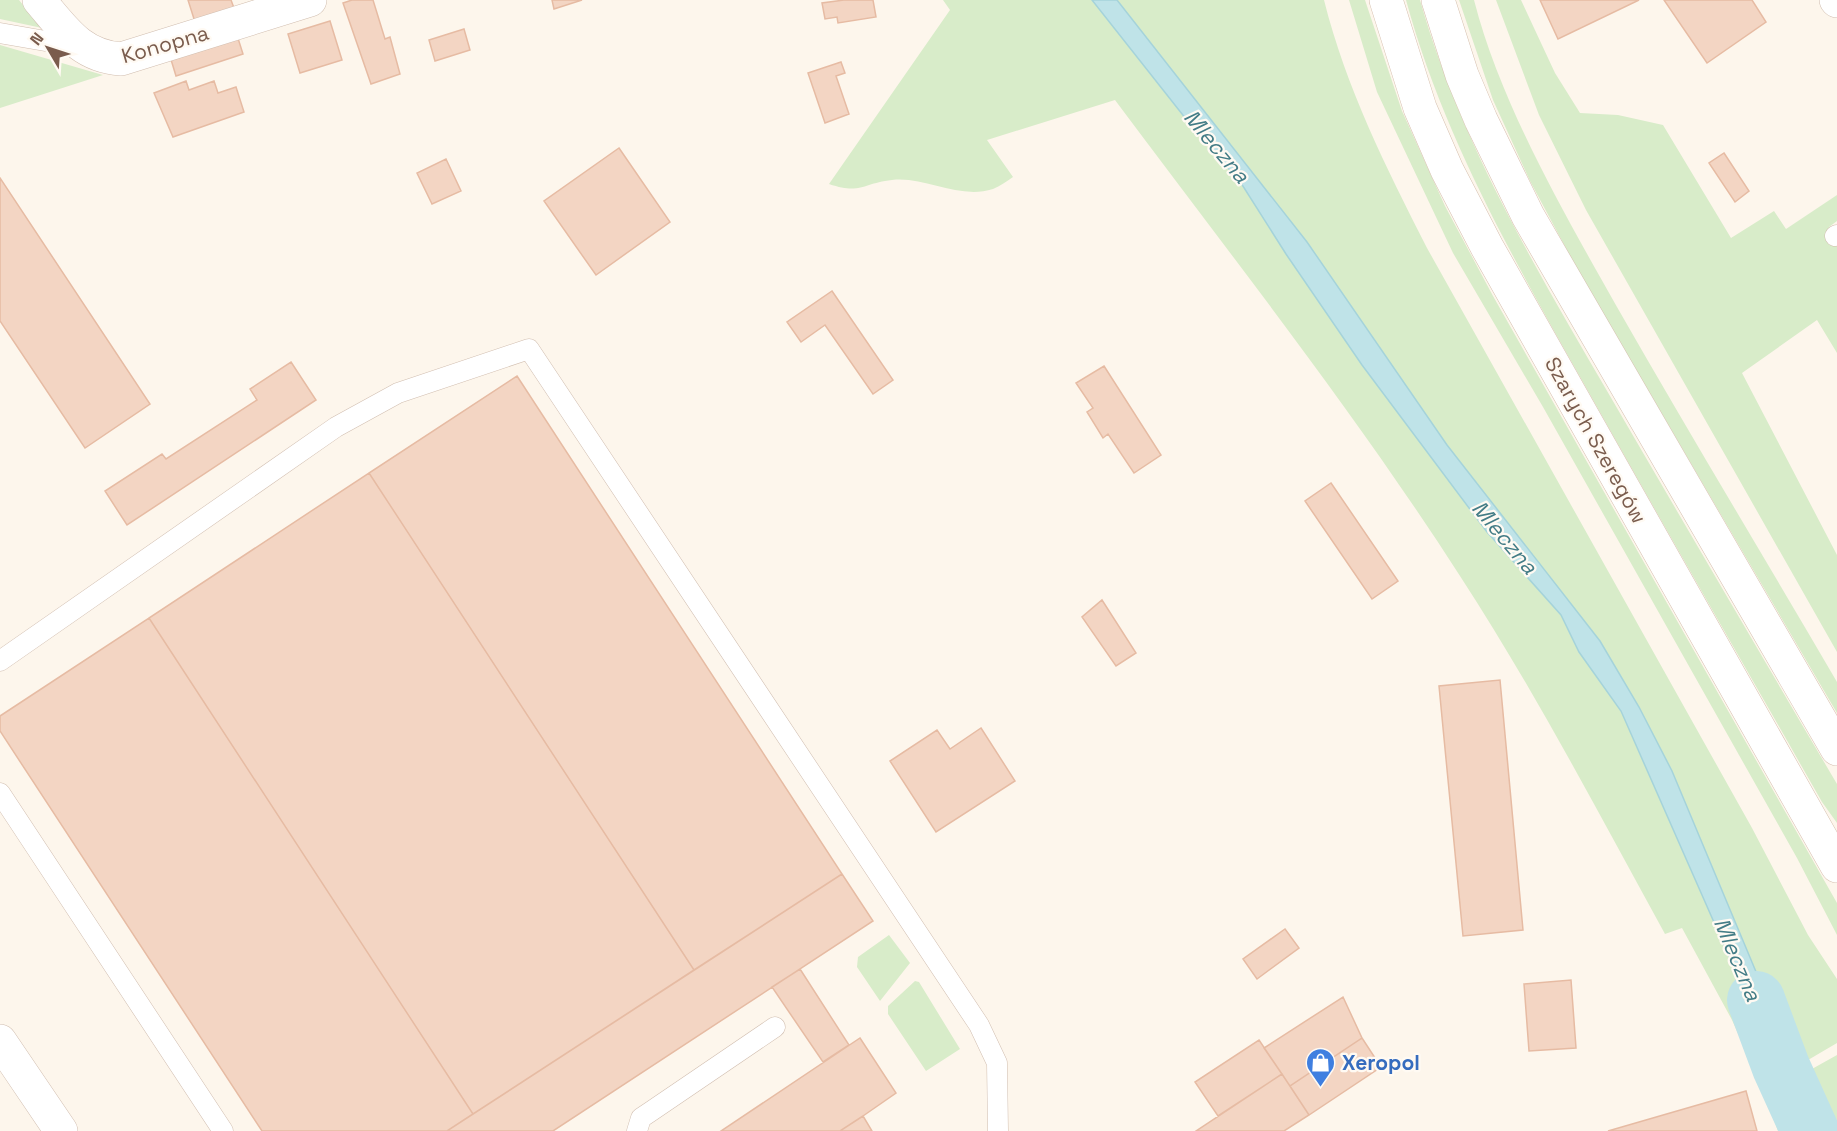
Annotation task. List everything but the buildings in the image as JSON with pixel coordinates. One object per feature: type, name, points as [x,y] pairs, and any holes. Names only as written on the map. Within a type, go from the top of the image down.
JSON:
[{"type":"main road","name":"Konopna","points":[[39,0],[83,48],[102,58],[121,59],[310,0]]},
{"type":"main road","name":"Szarych Szeregów","points":[[1386,0],[1420,108],[1447,170],[1487,247],[1837,866]]},
{"type":"main road","points":[[1438,0],[1462,75],[1481,120],[1548,253],[1837,749]]},
{"type":"main road","points":[[0,1041],[61,1131]]},
{"type":"lane","points":[[0,33],[83,48]]},
{"type":"lane","points":[[0,661],[336,427],[398,393],[529,350],[979,1025],[997,1063],[998,1131]]},
{"type":"lane","points":[[0,793],[223,1131]]},
{"type":"lane","points":[[637,1131],[641,1118],[775,1028]]},
{"type":"green space","points":[[0,0],[19,0],[42,28],[0,19]]},
{"type":"green space","points":[[943,0],[1092,0],[1186,119],[1241,183],[1362,365],[1487,532],[1561,615],[1579,652],[1621,711],[1746,995],[1778,1078],[1762,1087],[1732,1020],[1682,928],[1665,934],[1566,753],[1488,619],[1420,515],[1292,335],[1115,100],[987,140],[1013,177],[993,189],[968,192],[904,180],[882,181],[855,188],[829,184],[950,10]]},
{"type":"green space","points":[[1117,0],[1324,0],[1355,96],[1427,248],[1752,828],[1808,935],[1837,979],[1837,1043],[1791,1070],[1772,1010],[1672,771],[1639,707],[1600,641],[1447,445],[1307,242]]},
{"type":"green space","points":[[1349,0],[1365,0],[1402,111],[1445,206],[1493,296],[1837,903],[1837,935],[1797,858],[1543,407],[1453,253],[1377,92]]},
{"type":"green space","points":[[1406,0],[1420,0],[1456,104],[1502,204],[1528,252],[1837,784],[1837,823],[1822,802],[1509,249],[1440,102]]},
{"type":"green space","points":[[1459,0],[1474,0],[1500,79],[1556,196],[1644,354],[1837,682],[1837,713],[1576,267],[1530,181],[1493,100]]},
{"type":"green space","points":[[1496,0],[1521,0],[1555,73],[1580,113],[1618,115],[1663,125],[1731,238],[1774,211],[1786,229],[1837,195],[1837,221],[1829,227],[1837,239],[1837,353],[1817,320],[1742,373],[1837,555],[1837,652],[1586,210],[1539,115]]},
{"type":"green space","points":[[0,45],[103,75],[0,108]]},
{"type":"green space","points":[[889,935],[910,963],[880,1001],[857,967],[858,957]]},
{"type":"green space","points":[[915,981],[919,982],[960,1049],[926,1071],[888,1014],[888,1006]]},
{"type":"green space","points":[[1837,1055],[1837,1131],[1823,1131],[1794,1079]]},
{"type":"green space","points":[[1782,1086],[1804,1131],[1778,1131],[1765,1095]]},
{"type":"water","points":[[1092,0],[1117,0],[1307,242],[1447,445],[1600,641],[1639,707],[1672,771],[1772,1010],[1791,1070],[1778,1078],[1746,995],[1621,711],[1579,652],[1561,615],[1487,532],[1362,365],[1286,254],[1241,183],[1186,119]]},
{"type":"water","points":[[1794,1079],[1816,1116],[1837,1131],[1804,1131],[1782,1086]]},
{"type":"waterway","name":"Mleczna","points":[[1756,1000],[1781,1067],[1810,1131]]},
{"type":"place","name":"Xeropol","points":[[1321,1088]]}]
